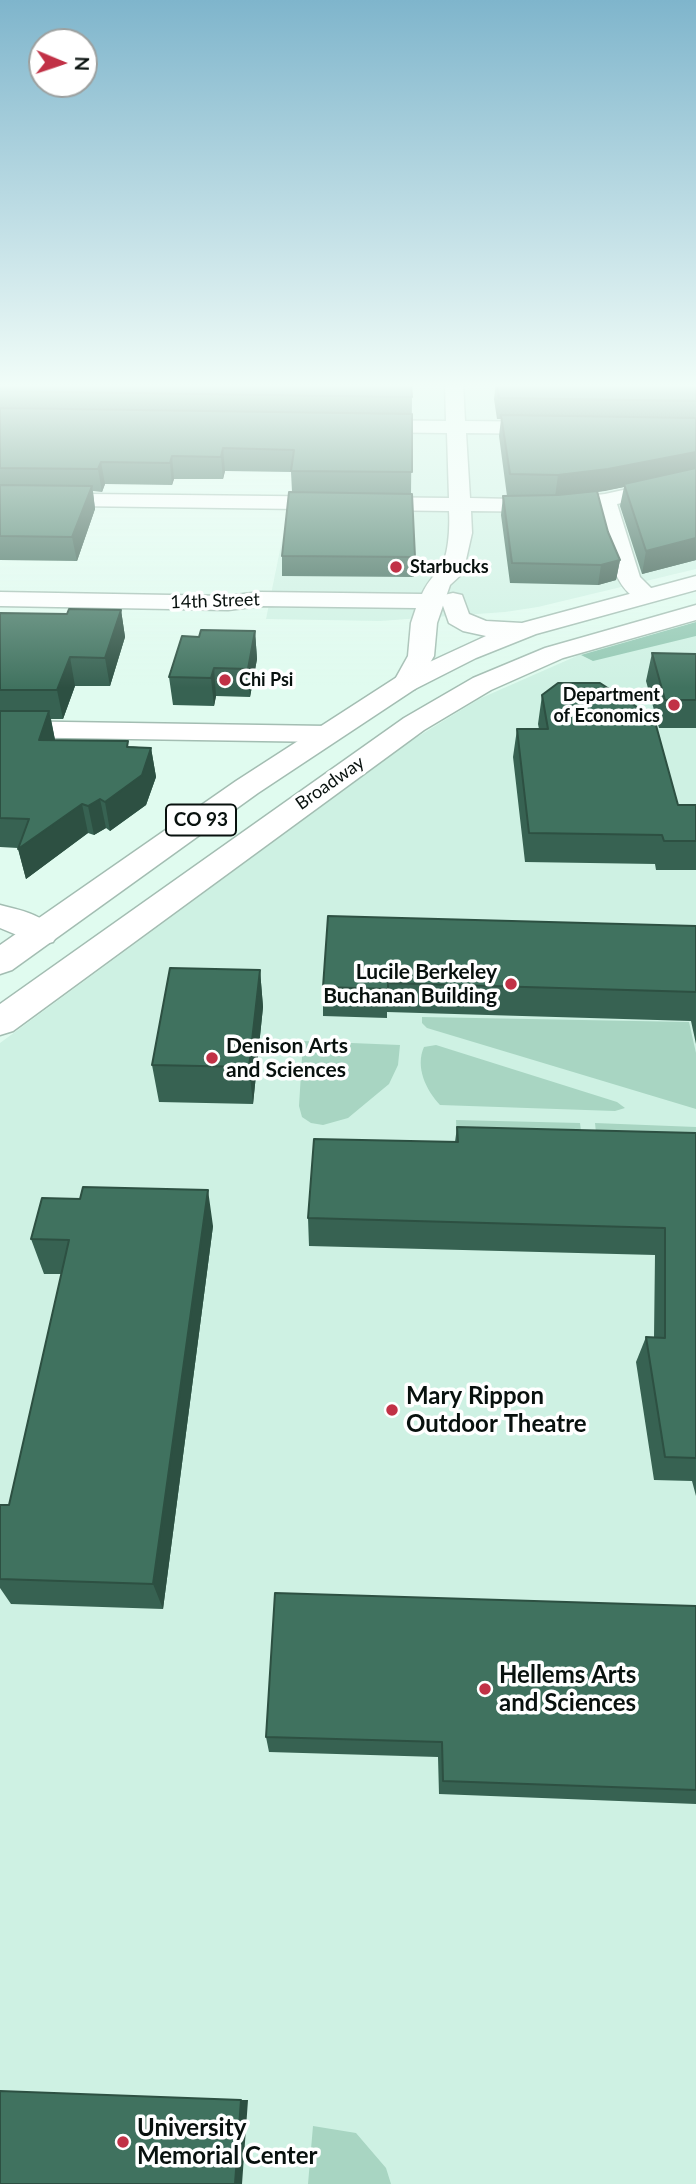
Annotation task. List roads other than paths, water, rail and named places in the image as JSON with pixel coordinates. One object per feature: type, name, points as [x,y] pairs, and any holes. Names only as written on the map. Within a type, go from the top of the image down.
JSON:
[{"type":"main road","points":[[406,683],[421,656],[424,623],[458,584],[451,573],[461,533],[460,484]]},
{"type":"main road","points":[[0,499],[51,509],[555,506],[605,500],[678,484]]},
{"type":"main road","points":[[605,500],[629,580],[646,595]]},
{"type":"main road","name":"Broadway","points":[[0,962],[327,734],[406,683],[527,629],[696,583]]},
{"type":"main road","name":"14th Street","points":[[0,598],[228,603],[260,599],[442,601]]},
{"type":"main road","points":[[442,601],[457,618],[471,626],[496,630],[527,629]]},
{"type":"main road","points":[[414,724],[437,690],[444,664],[442,601]]},
{"type":"main road","name":"Broadway","points":[[0,1022],[414,724],[482,684],[554,653],[696,612]]},
{"type":"main road","points":[[0,729],[327,734]]},
{"type":"main road","points":[[0,916],[24,924],[41,934]]},
{"type":"place","name":"Starbucks","points":[[396,567]]},
{"type":"place","name":"Chi Psi","points":[[225,680]]},
{"type":"place","name":"Department of Economics","points":[[674,705]]},
{"type":"place","name":"Lucile Berkeley Buchanan Building","points":[[511,984]]},
{"type":"place","name":"Denison Arts and Sciences","points":[[212,1058]]},
{"type":"place","name":"Mary Rippon Outdoor Theatre","points":[[392,1410]]},
{"type":"place","name":"Hellems Arts and Sciences","points":[[485,1689]]},
{"type":"place","name":"University Memorial Center","points":[[123,2142]]}]
